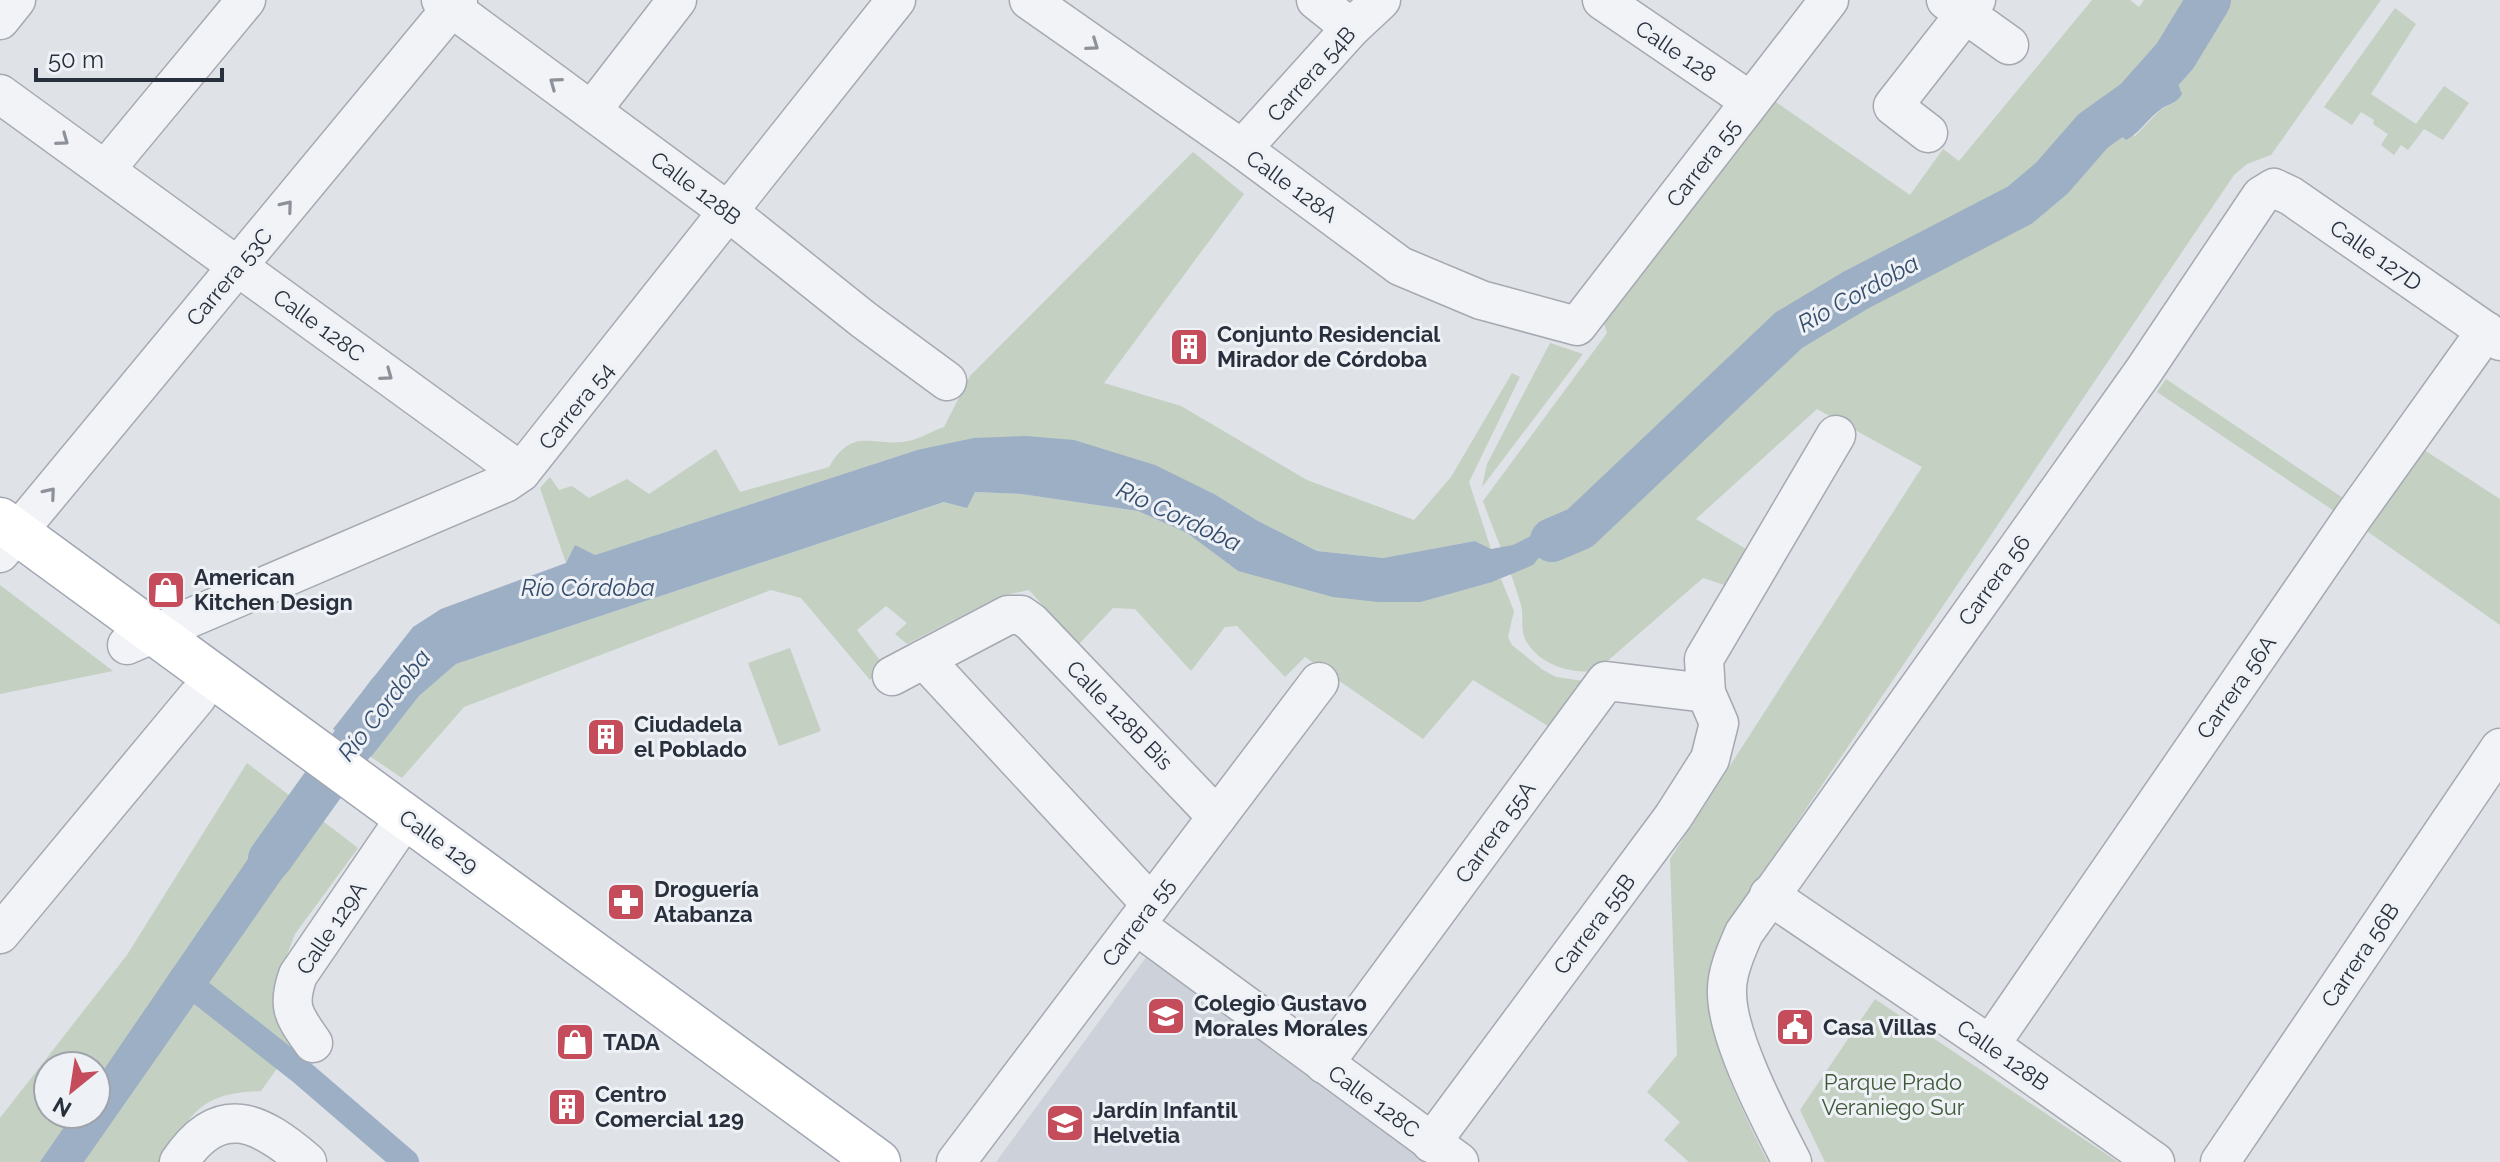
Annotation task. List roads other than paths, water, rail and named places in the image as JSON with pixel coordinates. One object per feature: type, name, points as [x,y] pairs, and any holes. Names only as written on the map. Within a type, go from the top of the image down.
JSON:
[{"type":"main road","name":"Calle 129","points":[[4,540],[385,818],[878,1162]]},
{"type":"main road","name":"Calle 129","points":[[141,640],[197,697],[274,737]]},
{"type":"main road","name":"Calle 129","points":[[385,818],[833,1162]]},
{"type":"street","points":[[0,20],[16,0]]},
{"type":"street","points":[[105,170],[246,0]]},
{"type":"street","points":[[592,110],[677,0]]},
{"type":"street","name":"Carrera 54","points":[[141,640],[491,489],[521,472],[730,213],[896,0]]},
{"type":"street","name":"Calle 128A","points":[[1029,0],[1242,149],[1400,266],[1481,300],[1577,326]]},
{"type":"street","points":[[1316,0],[1351,28]]},
{"type":"street","name":"Carrera 54B","points":[[1242,149],[1351,28],[1381,0]]},
{"type":"street","name":"Carrera 55","points":[[1577,326],[1829,0]]},
{"type":"street","name":"Calle 128B","points":[[451,3],[947,381]]},
{"type":"street","name":"Carrera 53C","points":[[4,540],[238,267],[451,3]]},
{"type":"street","points":[[1928,133],[1893,106],[1962,5],[2009,45]]},
{"type":"street","name":"Calle 128","points":[[1624,6],[1750,101]]},
{"type":"street","name":"Calle 128C","points":[[0,94],[521,472]]},
{"type":"street","name":"Calle 127D","points":[[2253,206],[2266,191],[2274,188],[2291,196],[2493,336]]},
{"type":"street","name":"Carrera 56","points":[[1792,1162],[1763,1106],[1731,1016],[1726,992],[1744,933],[2143,372],[2253,206]]},
{"type":"street","name":"Carrera 56A","points":[[1990,1045],[2353,517],[2493,336]]},
{"type":"street","name":"Carrera 55B","points":[[1445,1152],[1710,759],[1719,723],[1706,693],[1704,659],[1836,435]]},
{"type":"street","name":"Calle 128C","points":[[1021,615],[1008,615],[908,668],[1144,914],[1324,1064],[1445,1152]]},
{"type":"street","name":"Calle 128B Bis","points":[[1021,615],[1217,817]]},
{"type":"street","name":"Carrera 55A","points":[[1324,1064],[1606,681],[1706,693]]},
{"type":"street","name":"Carrera 55","points":[[956,1162],[1319,682]]},
{"type":"street","points":[[0,934],[197,697]]},
{"type":"street","name":"Carrera 56B","points":[[2220,1162],[2500,748]]},
{"type":"street","name":"Calle 129A","points":[[313,1043],[291,1007],[294,984],[385,818]]},
{"type":"street","name":"Calle 128B","points":[[1769,895],[2155,1162]]},
{"type":"street","points":[[179,1162],[192,1142],[207,1129],[227,1124],[253,1126],[271,1134],[307,1162]]},
{"type":"water","points":[[2171,75],[2176,79],[2182,94],[2180,97],[2161,109],[2126,140],[2114,129],[2126,111]]},
{"type":"water","name":"Río Córdoba","points":[[1026,436],[1074,440],[1155,465],[1317,551],[1383,558],[1475,541],[1491,549],[1513,545],[1539,532],[1552,534],[1562,527],[1574,527],[1580,508],[1609,508],[1616,500],[1620,508],[1605,516],[1601,514],[1587,524],[1584,536],[1552,561],[1541,555],[1533,565],[1492,582],[1421,602],[1378,602],[1333,597],[1238,571],[1187,533],[1138,511],[1021,494],[975,492],[967,508],[944,502],[456,664],[419,696],[371,757],[333,729],[413,627],[441,609],[566,563],[575,545],[595,555],[917,450],[974,438]]},
{"type":"water","points":[[289,799],[320,824],[112,1122],[112,1058]]},
{"type":"water","points":[[62,1130],[106,1130],[84,1162],[40,1162]]},
{"type":"waterway","name":"Río Cordoba","points":[[1552,540],[1580,528],[1789,330],[1856,290],[2020,205],[2052,178],[2093,131],[2135,101],[2175,56],[2209,0]]},
{"type":"waterway","name":"Río Cordoba","points":[[270,859],[388,694]]},
{"type":"waterway","points":[[182,978],[299,1070],[406,1162]]},
{"type":"place","name":"Conjunto Residencial Mirador de Córdoba","points":[[1189,347]]},
{"type":"place","name":"American Kitchen Design","points":[[166,590]]},
{"type":"place","name":"Ciudadela el Poblado","points":[[606,737]]},
{"type":"place","name":"Droguería Atabanza","points":[[626,902]]},
{"type":"place","name":"Colegio Gustavo Morales Morales","points":[[1166,1016]]},
{"type":"place","name":"Casa Villas","points":[[1795,1027]]},
{"type":"place","name":"TADA","points":[[575,1042]]},
{"type":"place","name":"Centro Comercial 129","points":[[567,1107]]},
{"type":"place","name":"Jardín Infantil Helvetia","points":[[1065,1123]]},
{"type":"park label","name":"Parque Prado Veraniego Sur","points":[[1893,1094]]}]
